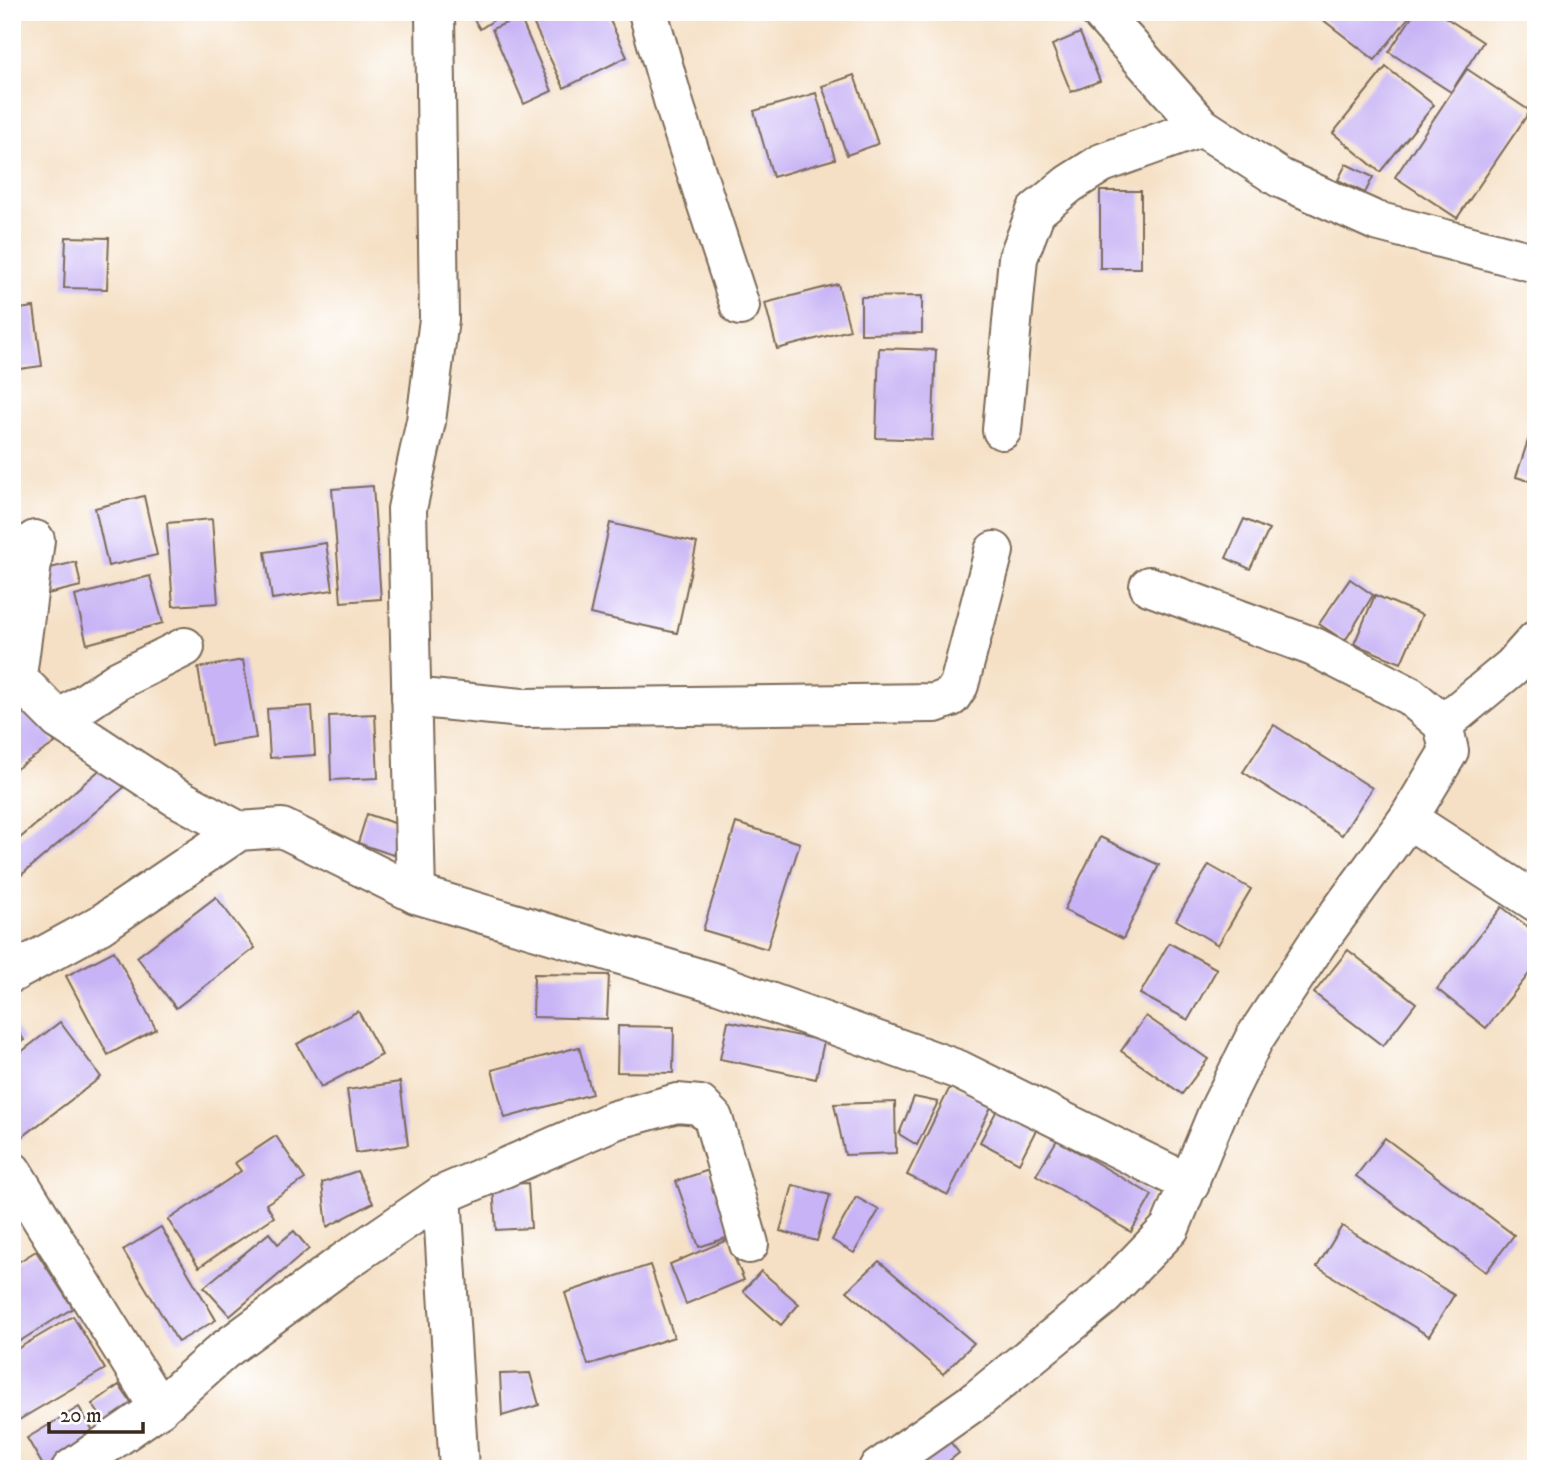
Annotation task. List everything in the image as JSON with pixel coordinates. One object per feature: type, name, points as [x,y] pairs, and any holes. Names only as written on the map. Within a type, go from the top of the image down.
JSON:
[{"type":"street","points":[[416,894],[407,509],[426,421],[439,319],[435,12]]},
{"type":"street","points":[[648,12],[740,306]]},
{"type":"street","points":[[1100,12],[1202,127],[1280,178],[1376,221],[1536,263]]},
{"type":"street","points":[[1002,430],[1018,258],[1037,211],[1069,184],[1102,163],[1202,127]]},
{"type":"street","points":[[35,540],[15,674],[59,720],[174,796],[239,831]]},
{"type":"street","points":[[411,697],[522,708],[936,703],[951,697],[958,685],[994,551]]},
{"type":"street","points":[[878,1469],[978,1399],[1104,1296],[1170,1228],[1217,1114],[1254,1039],[1318,942],[1408,819],[1449,751],[1443,724],[1410,696],[1314,647],[1149,586]]},
{"type":"street","points":[[1443,724],[1512,667],[1536,640]]},
{"type":"street","points":[[59,720],[119,680],[185,647]]},
{"type":"street","points":[[1408,819],[1536,902]]},
{"type":"street","points":[[12,973],[100,925],[239,831],[282,828],[416,894],[719,984],[959,1070],[1190,1184]]},
{"type":"street","points":[[71,1469],[159,1408],[223,1351],[344,1262],[442,1195],[615,1120],[677,1103],[700,1105],[713,1118],[749,1244]]},
{"type":"street","points":[[12,1171],[159,1408]]},
{"type":"street","points":[[442,1195],[459,1469]]},
{"type":"building","points":[[469,12],[497,12],[500,16],[480,29]]},
{"type":"building","points":[[528,12],[606,12],[627,57],[564,88]]},
{"type":"building","points":[[1327,12],[1403,12],[1409,17],[1375,60],[1322,19]]},
{"type":"building","points":[[1415,12],[1437,12],[1483,42],[1451,92],[1389,52]]},
{"type":"building","points":[[520,17],[552,91],[524,104],[492,29]]},
{"type":"building","points":[[1080,33],[1100,81],[1071,92],[1052,45]]},
{"type":"building","points":[[1386,67],[1434,105],[1380,172],[1333,133]]},
{"type":"building","points":[[1467,69],[1530,111],[1457,218],[1395,177]]},
{"type":"building","points":[[854,75],[878,144],[847,155],[822,86]]},
{"type":"building","points":[[816,93],[835,159],[773,177],[754,111]]},
{"type":"building","points":[[1346,164],[1373,177],[1365,193],[1338,180]]},
{"type":"building","points":[[1100,191],[1141,191],[1141,268],[1100,268]]},
{"type":"building","points":[[66,237],[109,238],[107,289],[64,288]]},
{"type":"building","points":[[838,284],[850,330],[777,349],[765,303]]},
{"type":"building","points":[[922,296],[922,333],[861,334],[861,297]]},
{"type":"building","points":[[34,307],[42,366],[12,370],[12,310]]},
{"type":"building","points":[[879,348],[936,350],[932,440],[876,438]]},
{"type":"building","points":[[1536,419],[1536,483],[1516,477]]},
{"type":"building","points":[[373,486],[381,599],[341,602],[332,489]]},
{"type":"building","points":[[144,496],[157,555],[108,566],[95,508]]},
{"type":"building","points":[[212,519],[218,603],[173,606],[167,523]]},
{"type":"building","points":[[1244,519],[1269,530],[1250,569],[1226,558]]},
{"type":"building","points":[[610,523],[697,543],[677,633],[590,614]]},
{"type":"building","points":[[326,543],[333,590],[272,599],[265,552]]},
{"type":"building","points":[[76,562],[81,586],[39,596],[33,572]]},
{"type":"building","points":[[150,576],[163,623],[87,644],[75,596]]},
{"type":"building","points":[[1350,579],[1373,595],[1345,641],[1319,624]]},
{"type":"building","points":[[1375,595],[1422,615],[1401,663],[1354,644]]},
{"type":"building","points":[[243,660],[256,738],[211,745],[198,668]]},
{"type":"building","points":[[25,699],[55,743],[16,769],[12,764],[12,708]]},
{"type":"building","points":[[312,706],[315,755],[270,758],[267,709]]},
{"type":"building","points":[[375,714],[378,778],[331,780],[329,716]]},
{"type":"building","points":[[1274,725],[1372,788],[1342,835],[1243,772]]},
{"type":"building","points":[[109,762],[128,784],[12,883],[12,845]]},
{"type":"building","points":[[367,814],[403,826],[393,855],[358,843]]},
{"type":"building","points":[[736,823],[800,843],[767,949],[703,930]]},
{"type":"building","points":[[1100,837],[1159,865],[1123,939],[1064,910]]},
{"type":"building","points":[[1209,865],[1251,889],[1218,945],[1176,920]]},
{"type":"building","points":[[216,897],[255,948],[176,1008],[137,957]]},
{"type":"building","points":[[1502,907],[1536,933],[1536,965],[1486,1028],[1437,989]]},
{"type":"building","points":[[1169,943],[1217,969],[1188,1020],[1140,994]]},
{"type":"building","points":[[1348,950],[1416,1003],[1383,1046],[1314,993]]},
{"type":"building","points":[[114,951],[156,1029],[108,1055],[66,976]]},
{"type":"building","points":[[534,974],[609,975],[607,1019],[533,1017]]},
{"type":"building","points":[[358,1011],[382,1055],[321,1087],[297,1044]]},
{"type":"building","points":[[1146,1016],[1208,1059],[1182,1094],[1121,1051]]},
{"type":"building","points":[[728,1021],[824,1041],[816,1079],[720,1059]]},
{"type":"building","points":[[60,1022],[101,1077],[17,1141],[12,1135],[12,1059]]},
{"type":"building","points":[[12,1023],[24,1040],[12,1048]]},
{"type":"building","points":[[618,1026],[674,1027],[673,1073],[617,1072]]},
{"type":"building","points":[[579,1047],[592,1094],[505,1118],[492,1070]]},
{"type":"building","points":[[400,1082],[408,1145],[356,1153],[347,1090]]},
{"type":"building","points":[[951,1085],[992,1105],[948,1195],[907,1175]]},
{"type":"building","points":[[914,1097],[938,1102],[917,1145],[899,1134]]},
{"type":"building","points":[[895,1102],[896,1153],[845,1155],[834,1104]]},
{"type":"building","points":[[998,1108],[1037,1128],[1019,1163],[980,1142]]},
{"type":"building","points":[[276,1136],[305,1179],[266,1204],[274,1217],[199,1267],[168,1220],[241,1171],[235,1163]]},
{"type":"building","points":[[1385,1138],[1514,1235],[1486,1272],[1356,1176]]},
{"type":"building","points":[[1057,1140],[1152,1195],[1131,1232],[1036,1175]]},
{"type":"building","points":[[709,1170],[732,1236],[699,1247],[676,1181]]},
{"type":"building","points":[[357,1171],[373,1203],[327,1227],[322,1183]]},
{"type":"building","points":[[528,1183],[531,1228],[496,1230],[493,1185]]},
{"type":"building","points":[[793,1185],[830,1195],[817,1241],[780,1231]]},
{"type":"building","points":[[856,1197],[879,1210],[854,1253],[832,1240]]},
{"type":"building","points":[[1342,1226],[1454,1295],[1429,1336],[1317,1267]]},
{"type":"building","points":[[161,1227],[216,1320],[178,1342],[123,1250]]},
{"type":"building","points":[[294,1231],[309,1249],[230,1316],[204,1287],[269,1233],[278,1244]]},
{"type":"building","points":[[727,1240],[744,1280],[686,1304],[670,1264]]},
{"type":"building","points":[[36,1251],[73,1308],[12,1346],[12,1266]]},
{"type":"building","points":[[879,1261],[974,1343],[943,1374],[847,1291]]},
{"type":"building","points":[[650,1265],[674,1337],[588,1365],[565,1293]]},
{"type":"building","points":[[761,1271],[799,1304],[781,1325],[743,1291]]},
{"type":"building","points":[[73,1316],[105,1369],[12,1424],[12,1352]]},
{"type":"building","points":[[530,1373],[539,1405],[502,1416],[500,1374]]},
{"type":"building","points":[[119,1385],[136,1410],[110,1429],[92,1404]]},
{"type":"building","points":[[79,1407],[99,1441],[52,1469],[45,1469],[27,1438]]},
{"type":"building","points":[[948,1439],[959,1453],[939,1469],[910,1469]]}]
